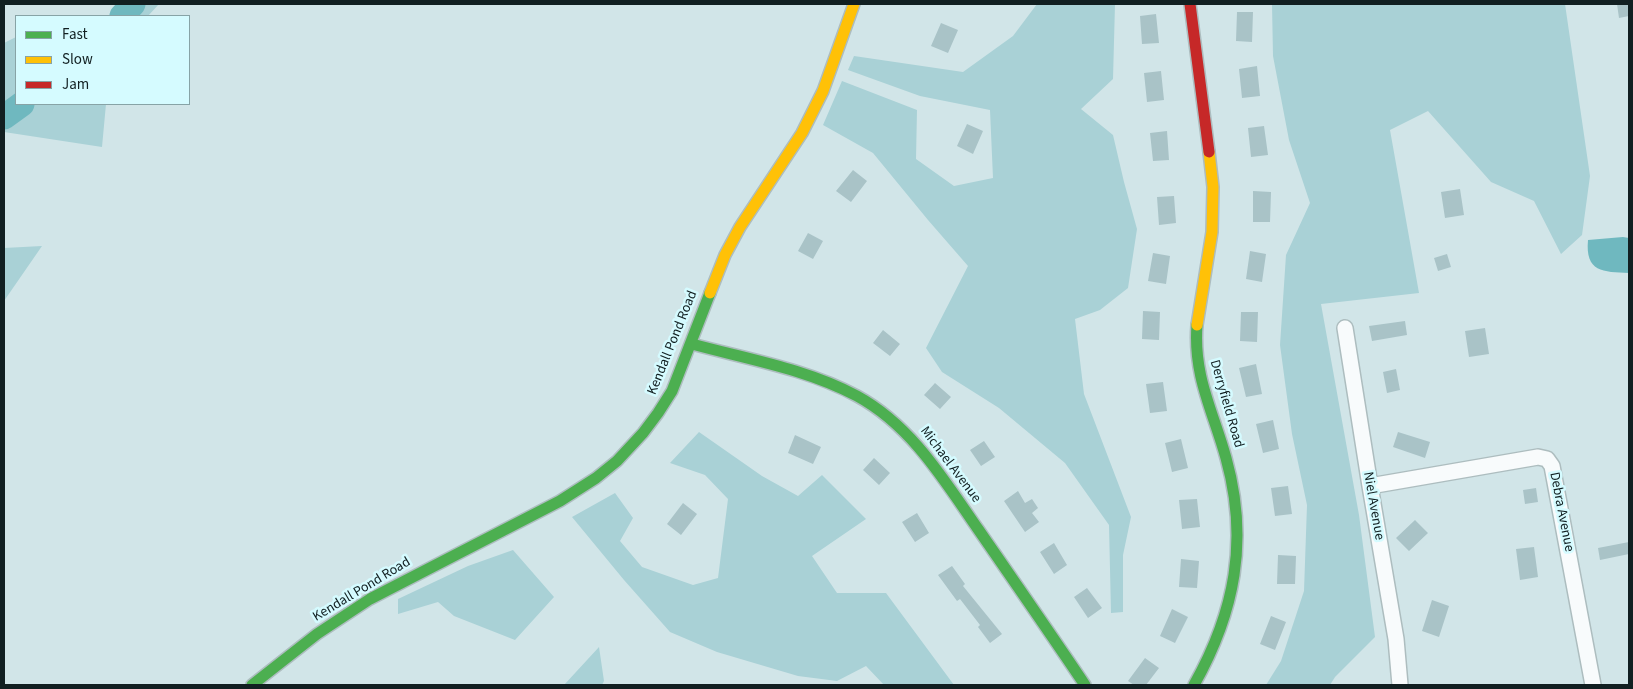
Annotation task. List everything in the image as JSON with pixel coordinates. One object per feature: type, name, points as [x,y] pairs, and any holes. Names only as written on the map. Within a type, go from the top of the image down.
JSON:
[{"type":"street","name":"Kendall Pond Road","points":[[252,685],[304,643],[344,615],[395,586],[562,500],[606,470],[626,452],[660,412],[672,391],[692,344],[725,255],[744,220],[802,133],[823,91],[854,4]]},
{"type":"street","name":"Derryfield Road","points":[[1190,4],[1213,194],[1212,239],[1199,309],[1196,355],[1198,372],[1231,480],[1237,542],[1233,587],[1223,627],[1205,668],[1194,685]]},
{"type":"street","name":"Niel Avenue","points":[[1345,328],[1396,639],[1400,685]]},
{"type":"street","name":"Michael Avenue","points":[[692,344],[797,373],[828,384],[858,397],[884,414],[906,432],[924,452],[944,480],[1085,685]]},
{"type":"street","name":"Debra Avenue","points":[[1370,486],[1538,457],[1547,459],[1552,466],[1593,685]]},
{"type":"shaded area","points":[[139,4],[159,4],[149,15],[129,15]]},
{"type":"shaded area","points":[[1037,4],[1115,4],[1113,79],[1081,109],[1113,135],[1137,229],[1128,288],[1100,310],[1075,319],[1084,394],[1131,517],[1123,555],[1123,612],[1111,613],[1109,525],[1065,463],[999,408],[942,372],[926,348],[968,266],[873,153],[823,125],[842,81],[917,110],[916,159],[954,186],[993,178],[990,110],[920,96],[848,70],[854,56],[963,72],[1013,36]]},
{"type":"shaded area","points":[[1272,4],[1565,4],[1590,176],[1582,235],[1561,254],[1534,201],[1491,182],[1428,111],[1390,130],[1419,293],[1321,304],[1359,515],[1375,637],[1335,677],[1330,685],[1266,685],[1281,661],[1304,591],[1307,505],[1292,434],[1280,345],[1286,255],[1310,203],[1289,140],[1273,56]]},
{"type":"shaded area","points":[[15,38],[15,105],[106,105],[102,147],[4,132],[4,43]]},
{"type":"shaded area","points":[[42,246],[4,301],[4,248]]},
{"type":"shaded area","points":[[699,432],[762,476],[798,496],[822,475],[866,519],[812,556],[837,593],[886,593],[954,685],[884,685],[866,666],[837,681],[798,676],[717,652],[670,632],[572,517],[615,493],[633,518],[620,541],[642,567],[693,585],[718,578],[728,499],[705,475],[670,463]]},
{"type":"shaded area","points":[[513,550],[554,597],[515,640],[454,616],[438,602],[398,614],[398,599],[468,566]]},
{"type":"shaded area","points":[[599,647],[604,681],[602,685],[564,685]]},
{"type":"water","points":[[1629,238],[1629,273],[1604,271],[1589,259],[1588,240]]},
{"type":"building","points":[[1617,4],[1629,4],[1629,16],[1619,18]]},
{"type":"building","points":[[1237,12],[1253,12],[1252,42],[1236,41]]},
{"type":"building","points":[[1156,14],[1159,43],[1142,44],[1140,16]]},
{"type":"building","points":[[941,23],[958,30],[948,53],[931,46]]},
{"type":"building","points":[[1257,66],[1260,96],[1242,98],[1239,69]]},
{"type":"building","points":[[1161,71],[1164,100],[1147,102],[1144,73]]},
{"type":"building","points":[[967,124],[983,131],[973,154],[957,146]]},
{"type":"building","points":[[1264,126],[1268,155],[1251,157],[1248,128]]},
{"type":"building","points":[[1167,131],[1169,160],[1153,161],[1150,133]]},
{"type":"building","points":[[853,170],[867,181],[851,202],[836,191]]},
{"type":"building","points":[[1460,189],[1464,215],[1445,218],[1441,192]]},
{"type":"building","points":[[1253,191],[1271,192],[1270,222],[1253,222]]},
{"type":"building","points":[[1174,196],[1176,223],[1159,225],[1157,197]]},
{"type":"building","points":[[808,233],[823,241],[813,259],[798,251]]},
{"type":"building","points":[[1250,251],[1266,254],[1262,282],[1246,279]]},
{"type":"building","points":[[1153,253],[1170,256],[1166,284],[1148,281]]},
{"type":"building","points":[[1447,254],[1451,267],[1438,271],[1434,258]]},
{"type":"building","points":[[1143,311],[1160,312],[1159,340],[1142,339]]},
{"type":"building","points":[[1241,312],[1258,312],[1257,342],[1240,341]]},
{"type":"building","points":[[1405,321],[1407,335],[1372,341],[1369,326]]},
{"type":"building","points":[[1485,328],[1489,354],[1469,357],[1465,331]]},
{"type":"building","points":[[883,330],[900,344],[890,356],[873,343]]},
{"type":"building","points":[[1256,364],[1262,394],[1246,397],[1239,368]]},
{"type":"building","points":[[1396,369],[1400,390],[1387,393],[1383,372]]},
{"type":"building","points":[[1163,382],[1167,411],[1150,413],[1146,384]]},
{"type":"building","points":[[935,383],[951,397],[940,409],[924,395]]},
{"type":"building","points":[[1273,420],[1279,449],[1263,453],[1256,424]]},
{"type":"building","points":[[1398,432],[1430,442],[1425,458],[1393,447]]},
{"type":"building","points":[[795,435],[821,447],[813,464],[788,453]]},
{"type":"building","points":[[1181,439],[1188,468],[1172,472],[1165,443]]},
{"type":"building","points":[[984,441],[995,457],[981,466],[970,450]]},
{"type":"building","points":[[874,458],[890,473],[879,485],[863,470]]},
{"type":"building","points":[[1288,486],[1292,514],[1275,516],[1271,488]]},
{"type":"building","points":[[1536,488],[1538,502],[1525,504],[1523,490]]},
{"type":"building","points":[[1018,491],[1025,503],[1032,499],[1038,508],[1032,513],[1039,522],[1025,532],[1004,501]]},
{"type":"building","points":[[1197,499],[1200,527],[1182,529],[1179,500]]},
{"type":"building","points":[[683,503],[697,514],[681,535],[667,524]]},
{"type":"building","points":[[917,513],[929,533],[915,542],[902,522]]},
{"type":"building","points":[[1415,520],[1428,533],[1409,551],[1396,538]]},
{"type":"building","points":[[1629,542],[1629,554],[1600,560],[1598,548]]},
{"type":"building","points":[[1054,543],[1067,565],[1054,574],[1040,552]]},
{"type":"building","points":[[1534,547],[1538,577],[1520,580],[1516,549]]},
{"type":"building","points":[[1278,555],[1296,556],[1295,584],[1277,584]]},
{"type":"building","points":[[1181,559],[1199,561],[1197,588],[1179,587]]},
{"type":"building","points":[[952,566],[965,584],[963,586],[1002,634],[990,643],[978,627],[980,625],[960,599],[957,601],[938,575]]},
{"type":"building","points":[[1087,588],[1102,608],[1088,618],[1074,597]]},
{"type":"building","points":[[1432,600],[1449,606],[1439,637],[1422,631]]},
{"type":"building","points":[[1172,609],[1188,617],[1175,643],[1160,636]]},
{"type":"building","points":[[1271,616],[1286,622],[1275,650],[1260,644]]},
{"type":"building","points":[[1145,658],[1159,668],[1146,685],[1134,685],[1128,681]]},
{"type":"waterway","points":[[123,15],[133,4]]},
{"type":"waterway","points":[[4,117],[21,105]]},
{"type":"traffic: fast","points":[[252,685],[317,634],[370,599],[560,501],[596,478],[617,461],[643,433],[672,391],[710,293]]},
{"type":"traffic: fast","points":[[1194,685],[1220,630],[1234,575],[1237,547],[1233,488],[1226,458],[1201,377],[1198,361],[1197,325]]},
{"type":"traffic: fast","points":[[692,344],[818,379],[857,396],[877,408],[910,438],[939,473],[1085,685]]},
{"type":"traffic: slow","points":[[710,293],[725,255],[740,227],[802,133],[823,91],[854,4]]},
{"type":"traffic: slow","points":[[1197,325],[1212,232],[1213,187],[1209,152]]},
{"type":"traffic: jam","points":[[1190,4],[1209,152]]}]
